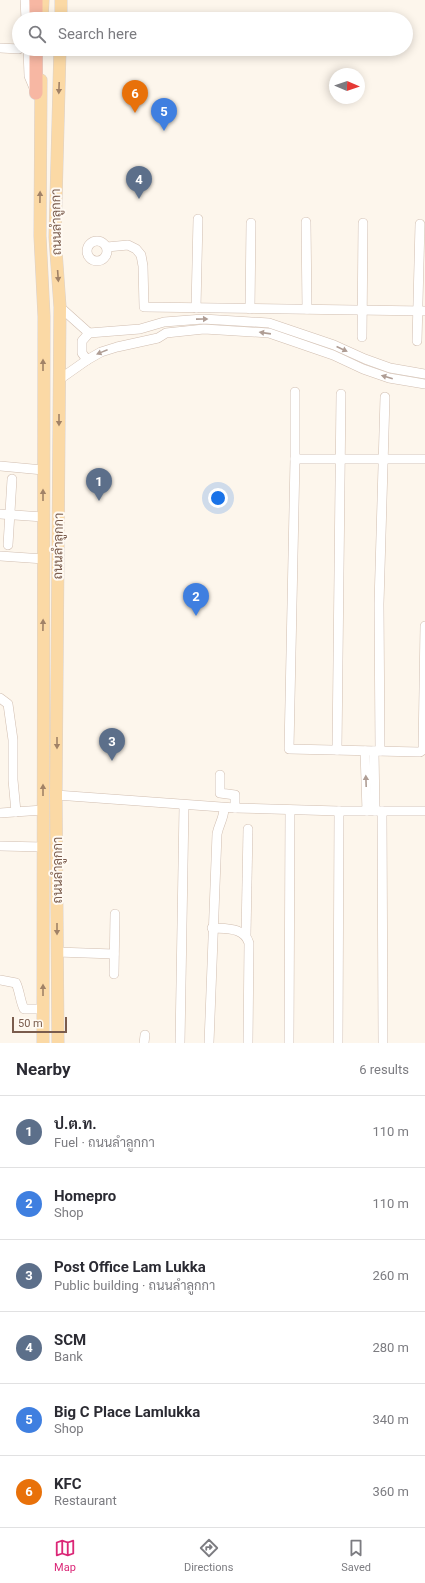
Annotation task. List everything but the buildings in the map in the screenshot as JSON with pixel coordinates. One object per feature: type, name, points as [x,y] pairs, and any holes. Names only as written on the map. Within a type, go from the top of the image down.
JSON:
[{"type":"highway","points":[[36,0],[36,12]]},
{"type":"highway","points":[[36,56],[36,93]]},
{"type":"main road","points":[[42,12],[43,0]]},
{"type":"main road","points":[[60,12],[61,0]]},
{"type":"main road","name":"ถนนลำลูกกา","points":[[42,56],[40,236],[44,316],[43,1043]]},
{"type":"main road","name":"ถนนลำลูกกา","points":[[58,1043],[56,795],[60,307],[55,237],[60,56]]},
{"type":"main road","points":[[36,93],[41,112]]},
{"type":"street","points":[[25,0],[26,12]]},
{"type":"street","points":[[0,48],[12,48]]},
{"type":"street","points":[[28,56],[29,76],[36,93]]},
{"type":"street","points":[[196,308],[198,219]]},
{"type":"street","points":[[306,222],[307,309]]},
{"type":"street","points":[[250,309],[251,223]]},
{"type":"street","points":[[362,337],[363,223]]},
{"type":"street","points":[[417,341],[421,311],[420,224]]},
{"type":"street","points":[[107,246],[128,245],[136,249],[141,255],[143,266],[144,307],[421,311]]},
{"type":"street","points":[[60,307],[89,333],[142,329],[164,322],[203,319],[240,320],[269,323],[318,339],[390,368],[425,374]]},
{"type":"street","points":[[153,326],[158,338]]},
{"type":"street","points":[[60,379],[101,352],[158,338],[166,333],[204,329],[269,333],[333,355],[363,369],[389,378],[425,384]]},
{"type":"street","points":[[115,332],[117,347]]},
{"type":"street","points":[[87,360],[82,353],[82,341],[89,333]]},
{"type":"street","points":[[316,349],[318,339]]},
{"type":"street","points":[[295,392],[289,749],[420,752],[423,750],[425,626]]},
{"type":"street","points":[[337,750],[341,394]]},
{"type":"street","points":[[383,1043],[375,811],[385,397]]},
{"type":"street","points":[[295,458],[425,459]]},
{"type":"street","points":[[0,466],[43,470]]},
{"type":"street","points":[[8,545],[4,514],[12,479]]},
{"type":"street","points":[[4,514],[43,517]]},
{"type":"street","points":[[0,556],[44,559]]},
{"type":"street","points":[[0,698],[8,704],[13,740],[13,780],[8,813]]},
{"type":"street","points":[[364,751],[375,811]]},
{"type":"street","points":[[220,775],[220,793],[235,794],[235,808]]},
{"type":"street","points":[[56,795],[224,808],[339,811],[425,811]]},
{"type":"street","points":[[180,1043],[184,806]]},
{"type":"street","points":[[0,807],[8,813],[43,810]]},
{"type":"street","points":[[209,1043],[212,928],[217,834],[219,825],[224,816],[224,808]]},
{"type":"street","points":[[289,1043],[290,810]]},
{"type":"street","points":[[338,1043],[339,811]]},
{"type":"street","points":[[248,829],[246,935],[249,943],[248,1043]]},
{"type":"street","points":[[0,846],[43,847]]},
{"type":"street","points":[[114,974],[115,914]]},
{"type":"street","points":[[212,928],[240,931],[246,935]]},
{"type":"street","points":[[57,952],[114,954]]},
{"type":"street","points":[[0,980],[16,984],[20,992],[21,1002],[24,1009],[43,1009]]},
{"type":"place","name":"KFC","points":[[135,113]]},
{"type":"place","name":"Big C Place Lamlukka","points":[[164,131]]},
{"type":"place","name":"SCM","points":[[139,199]]},
{"type":"place","name":"ป.ต.ท.","points":[[99,501]]},
{"type":"place","name":"Homepro","points":[[196,616]]},
{"type":"place","name":"Post Office Lam Lukka","points":[[112,761]]}]
